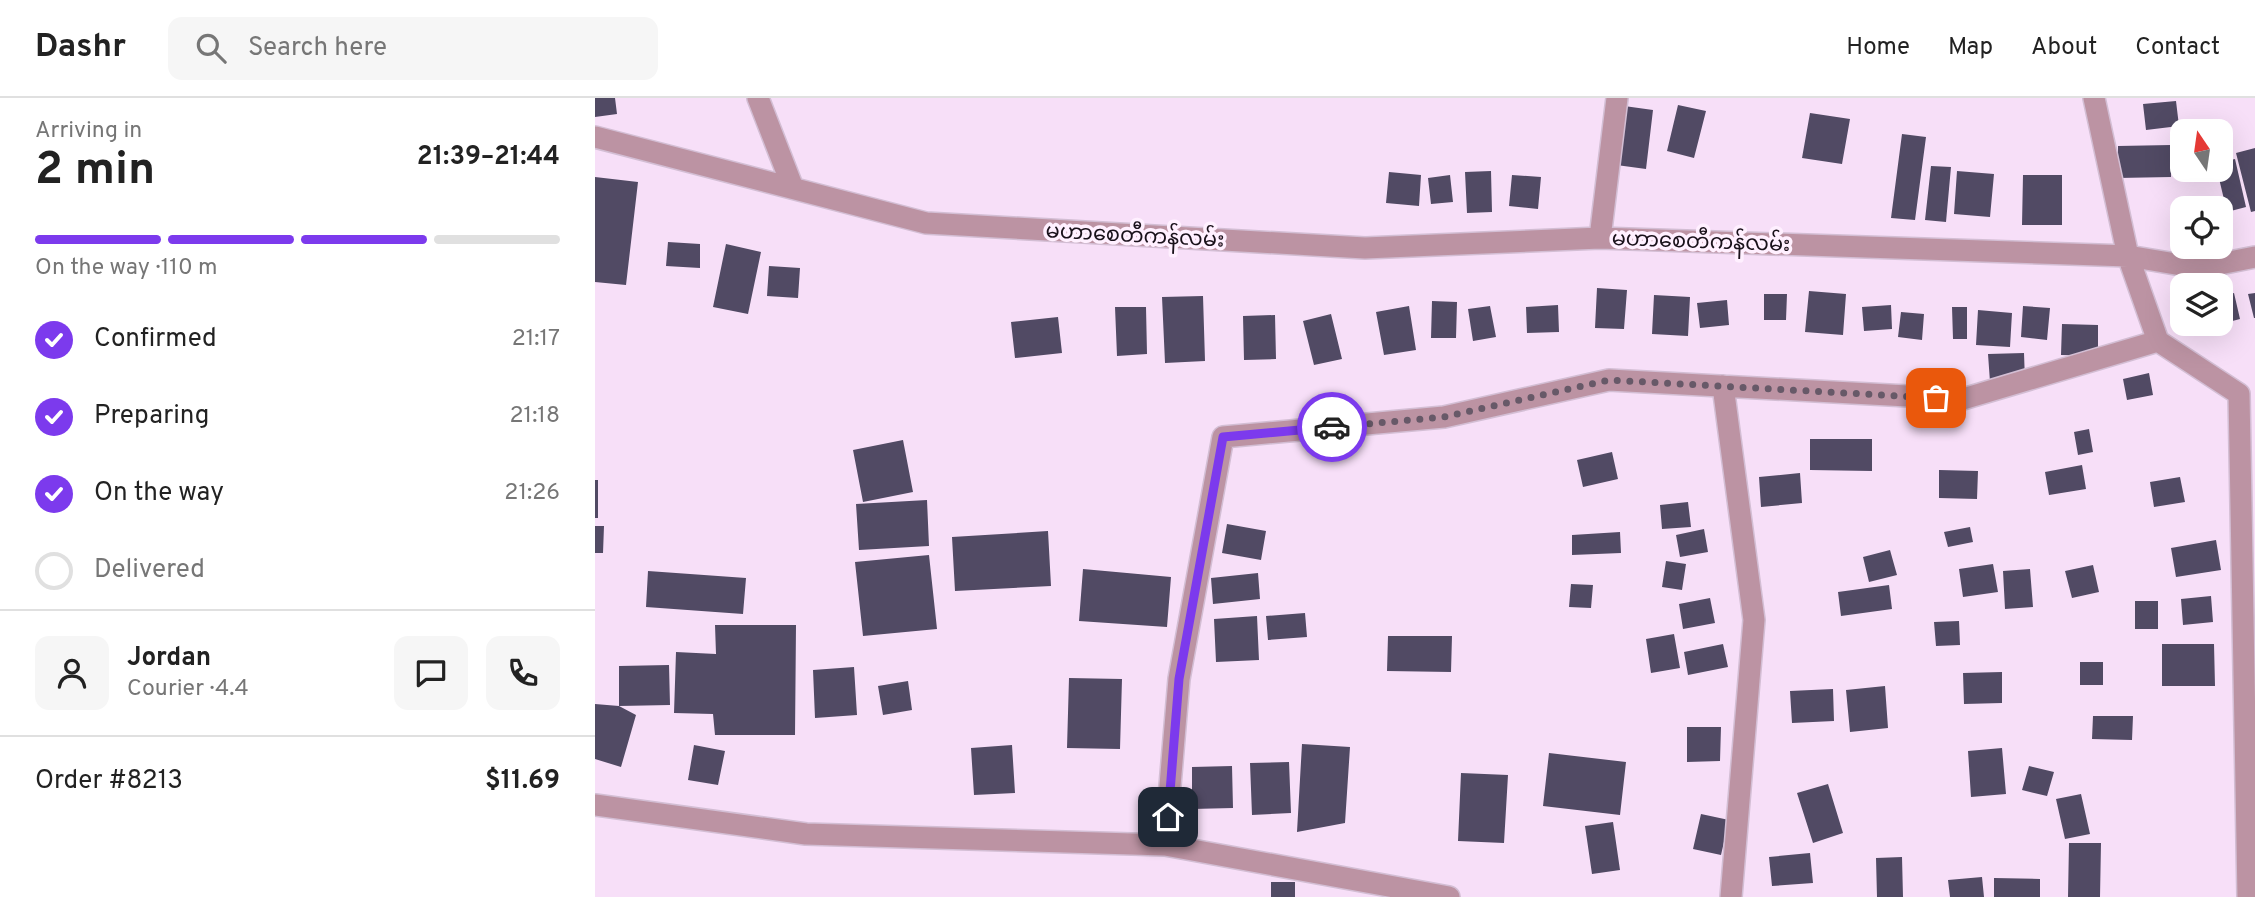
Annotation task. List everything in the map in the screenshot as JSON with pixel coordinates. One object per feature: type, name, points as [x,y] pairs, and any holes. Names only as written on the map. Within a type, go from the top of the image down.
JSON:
[{"type":"street","points":[[758,98],[793,188]]},
{"type":"street","points":[[1600,238],[1617,98]]},
{"type":"street","points":[[2094,98],[2128,256],[2158,341],[2239,394],[2251,822],[2248,897]]},
{"type":"street","name":"မဟာစေတီကန်လမ်း","points":[[595,137],[926,223],[1365,248],[1600,238],[2128,256],[2199,268],[2255,257]]},
{"type":"street","points":[[1165,845],[1179,679],[1223,437],[1444,417],[1609,380],[1963,399],[2158,341]]},
{"type":"street","points":[[1723,386],[1754,620],[1731,897]]},
{"type":"street","points":[[595,805],[806,834],[1165,845],[1449,897]]},
{"type":"building","points":[[595,98],[615,98],[617,114],[595,117]]},
{"type":"building","points":[[2176,101],[2178,119],[2170,119],[2170,127],[2146,130],[2143,104]]},
{"type":"building","points":[[1617,105],[1653,110],[1646,169],[1609,164]]},
{"type":"building","points":[[1678,105],[1706,111],[1694,158],[1667,151]]},
{"type":"building","points":[[1810,113],[1850,119],[1842,164],[1802,158]]},
{"type":"building","points":[[1902,134],[1926,137],[1915,220],[1891,218]]},
{"type":"building","points":[[2170,145],[2170,177],[2118,178],[2118,146]]},
{"type":"building","points":[[2255,148],[2255,211],[2251,212],[2236,153]]},
{"type":"building","points":[[2233,159],[2246,207],[2233,210],[2233,196],[2223,196],[2220,182],[2233,182]]},
{"type":"building","points":[[1931,166],[1951,167],[1946,222],[1925,220]]},
{"type":"building","points":[[1491,171],[1492,212],[1467,213],[1465,172]]},
{"type":"building","points":[[1957,171],[1994,174],[1990,217],[1954,214]]},
{"type":"building","points":[[1389,172],[1421,175],[1419,206],[1386,203]]},
{"type":"building","points":[[1450,175],[1453,202],[1431,204],[1428,178]]},
{"type":"building","points":[[1512,175],[1541,177],[1538,209],[1509,206]]},
{"type":"building","points":[[2023,175],[2062,175],[2062,225],[2022,225]]},
{"type":"building","points":[[595,177],[638,182],[626,285],[595,282]]},
{"type":"building","points":[[668,242],[700,244],[700,268],[666,266]]},
{"type":"building","points":[[726,244],[761,252],[748,314],[713,307]]},
{"type":"building","points":[[769,266],[800,268],[798,298],[767,296]]},
{"type":"building","points":[[1597,288],[1627,290],[1624,329],[1595,328]]},
{"type":"building","points":[[1809,291],[1846,294],[1843,335],[1805,332]]},
{"type":"building","points":[[2233,293],[2240,319],[2233,321]]},
{"type":"building","points":[[2255,293],[2255,318],[2254,318],[2248,294]]},
{"type":"building","points":[[1764,294],[1787,294],[1786,320],[1764,320]]},
{"type":"building","points":[[1654,295],[1690,297],[1688,336],[1652,334]]},
{"type":"building","points":[[1203,296],[1205,361],[1165,363],[1162,297]]},
{"type":"building","points":[[1727,300],[1729,325],[1700,328],[1697,303]]},
{"type":"building","points":[[1432,301],[1457,302],[1456,338],[1431,338]]},
{"type":"building","points":[[1558,305],[1559,332],[1527,333],[1526,307]]},
{"type":"building","points":[[1891,305],[1892,329],[1864,331],[1862,307]]},
{"type":"building","points":[[1409,306],[1416,350],[1384,355],[1376,312]]},
{"type":"building","points":[[1490,306],[1496,337],[1473,341],[1468,309]]},
{"type":"building","points":[[2023,306],[2050,308],[2047,340],[2021,337]]},
{"type":"building","points":[[1115,307],[1146,307],[1147,354],[1117,356]]},
{"type":"building","points":[[1952,307],[1967,307],[1967,339],[1953,339]]},
{"type":"building","points":[[1978,310],[2012,313],[2010,347],[1976,345]]},
{"type":"building","points":[[1901,312],[1924,314],[1922,340],[1898,337]]},
{"type":"building","points":[[1331,314],[1342,359],[1314,365],[1303,321]]},
{"type":"building","points":[[1275,315],[1276,359],[1244,360],[1243,316]]},
{"type":"building","points":[[1058,317],[1062,353],[1015,358],[1011,322]]},
{"type":"building","points":[[2062,324],[2098,325],[2098,356],[2061,355]]},
{"type":"building","points":[[2024,353],[2025,381],[1990,382],[1988,354]]},
{"type":"building","points":[[2149,373],[2153,395],[2127,400],[2123,379]]},
{"type":"building","points":[[2089,429],[2093,452],[2078,455],[2074,432]]},
{"type":"building","points":[[1810,439],[1872,439],[1872,471],[1810,470]]},
{"type":"building","points":[[903,440],[913,492],[863,502],[853,450]]},
{"type":"building","points":[[1612,452],[1618,479],[1583,487],[1577,460]]},
{"type":"building","points":[[2082,465],[2086,489],[2049,495],[2045,472]]},
{"type":"building","points":[[1939,470],[1978,471],[1977,499],[1939,498]]},
{"type":"building","points":[[1800,473],[1802,503],[1761,507],[1759,477]]},
{"type":"building","points":[[2180,477],[2185,502],[2154,507],[2150,482]]},
{"type":"building","points":[[595,480],[598,480],[598,518],[595,518]]},
{"type":"building","points":[[927,500],[929,546],[859,550],[856,504]]},
{"type":"building","points":[[1688,502],[1691,527],[1662,529],[1660,505]]},
{"type":"building","points":[[1227,524],[1266,531],[1261,560],[1222,553]]},
{"type":"building","points":[[595,526],[604,526],[603,553],[595,553]]},
{"type":"building","points":[[1970,527],[1973,542],[1948,547],[1944,532]]},
{"type":"building","points":[[1704,529],[1708,552],[1680,557],[1676,535]]},
{"type":"building","points":[[1048,531],[1051,586],[955,591],[952,537]]},
{"type":"building","points":[[1620,532],[1621,553],[1572,555],[1572,535]]},
{"type":"building","points":[[2216,540],[2221,570],[2176,577],[2171,548]]},
{"type":"building","points":[[1890,550],[1897,575],[1869,582],[1863,557]]},
{"type":"building","points":[[929,555],[937,629],[863,636],[855,562]]},
{"type":"building","points":[[1666,561],[1686,564],[1682,590],[1662,587]]},
{"type":"building","points":[[1993,564],[1998,592],[1963,597],[1959,569]]},
{"type":"building","points":[[2093,565],[2099,592],[2072,598],[2065,571]]},
{"type":"building","points":[[1083,569],[1171,577],[1167,627],[1079,621]]},
{"type":"building","points":[[2030,569],[2033,607],[2005,609],[2003,571]]},
{"type":"building","points":[[648,571],[746,578],[743,614],[646,607]]},
{"type":"building","points":[[1258,573],[1260,599],[1213,604],[1211,578]]},
{"type":"building","points":[[1571,584],[1593,585],[1591,608],[1569,607]]},
{"type":"building","points":[[1889,585],[1892,609],[1841,616],[1838,592]]},
{"type":"building","points":[[2211,596],[2213,622],[2183,625],[2181,599]]},
{"type":"building","points":[[1710,598],[1715,623],[1683,629],[1679,604]]},
{"type":"building","points":[[2135,601],[2158,601],[2158,629],[2135,629]]},
{"type":"building","points":[[1305,613],[1307,637],[1268,640],[1266,616]]},
{"type":"building","points":[[1257,616],[1259,660],[1216,662],[1214,619]]},
{"type":"building","points":[[1959,621],[1960,645],[1936,646],[1934,622]]},
{"type":"building","points":[[715,625],[796,625],[795,735],[715,735],[713,714],[674,713],[676,652],[716,654]]},
{"type":"building","points":[[1674,634],[1680,668],[1651,673],[1646,639]]},
{"type":"building","points":[[1388,636],[1452,636],[1451,672],[1387,671]]},
{"type":"building","points":[[1723,644],[1728,667],[1688,675],[1684,652]]},
{"type":"building","points":[[2162,644],[2214,644],[2215,686],[2162,686]]},
{"type":"building","points":[[2080,662],[2103,662],[2103,685],[2080,685]]},
{"type":"building","points":[[669,665],[670,705],[619,706],[619,666]]},
{"type":"building","points":[[854,667],[857,715],[815,718],[813,670]]},
{"type":"building","points":[[2002,672],[2002,703],[1964,704],[1963,673]]},
{"type":"building","points":[[1069,678],[1122,679],[1120,749],[1067,748]]},
{"type":"building","points":[[908,681],[912,710],[883,715],[878,686]]},
{"type":"building","points":[[1885,686],[1888,728],[1850,732],[1846,690]]},
{"type":"building","points":[[1833,689],[1834,721],[1792,723],[1790,691]]},
{"type":"building","points":[[595,704],[619,706],[636,715],[621,767],[595,759]]},
{"type":"building","points":[[2093,716],[2133,716],[2132,740],[2092,739]]},
{"type":"building","points":[[1687,727],[1721,727],[1720,761],[1687,762]]},
{"type":"building","points":[[1302,744],[1350,747],[1345,823],[1297,832]]},
{"type":"building","points":[[694,745],[725,751],[718,785],[688,780]]},
{"type":"building","points":[[1012,745],[1015,793],[974,795],[971,748]]},
{"type":"building","points":[[2002,748],[2006,794],[1971,797],[1968,751]]},
{"type":"building","points":[[1549,753],[1626,762],[1620,815],[1543,806]]},
{"type":"building","points":[[1289,762],[1291,813],[1252,815],[1250,763]]},
{"type":"building","points":[[1232,766],[1233,808],[1192,809],[1192,767]]},
{"type":"building","points":[[2029,766],[2054,772],[2047,796],[2022,790]]},
{"type":"building","points":[[1461,773],[1508,775],[1504,843],[1458,841]]},
{"type":"building","points":[[1828,784],[1843,833],[1813,843],[1797,793]]},
{"type":"building","points":[[2081,794],[2090,834],[2065,839],[2056,799]]},
{"type":"building","points":[[1701,814],[1729,820],[1721,855],[1693,849]]},
{"type":"building","points":[[1613,822],[1620,870],[1592,874],[1585,826]]},
{"type":"building","points":[[2069,843],[2101,843],[2100,897],[2068,897]]},
{"type":"building","points":[[1810,853],[1813,883],[1772,886],[1769,857]]},
{"type":"building","points":[[1902,857],[1903,897],[1877,897],[1876,858]]},
{"type":"building","points":[[1982,877],[1984,897],[1950,897],[1948,880]]},
{"type":"building","points":[[1994,878],[2040,879],[2040,897],[1994,897]]},
{"type":"building","points":[[1271,882],[1295,882],[1295,897],[1271,897]]},
{"type":"way so far","points":[[1332,427],[1444,417],[1609,380],[1936,398]]},
{"type":"route","points":[[1168,817],[1179,679],[1223,437],[1332,427]]}]
